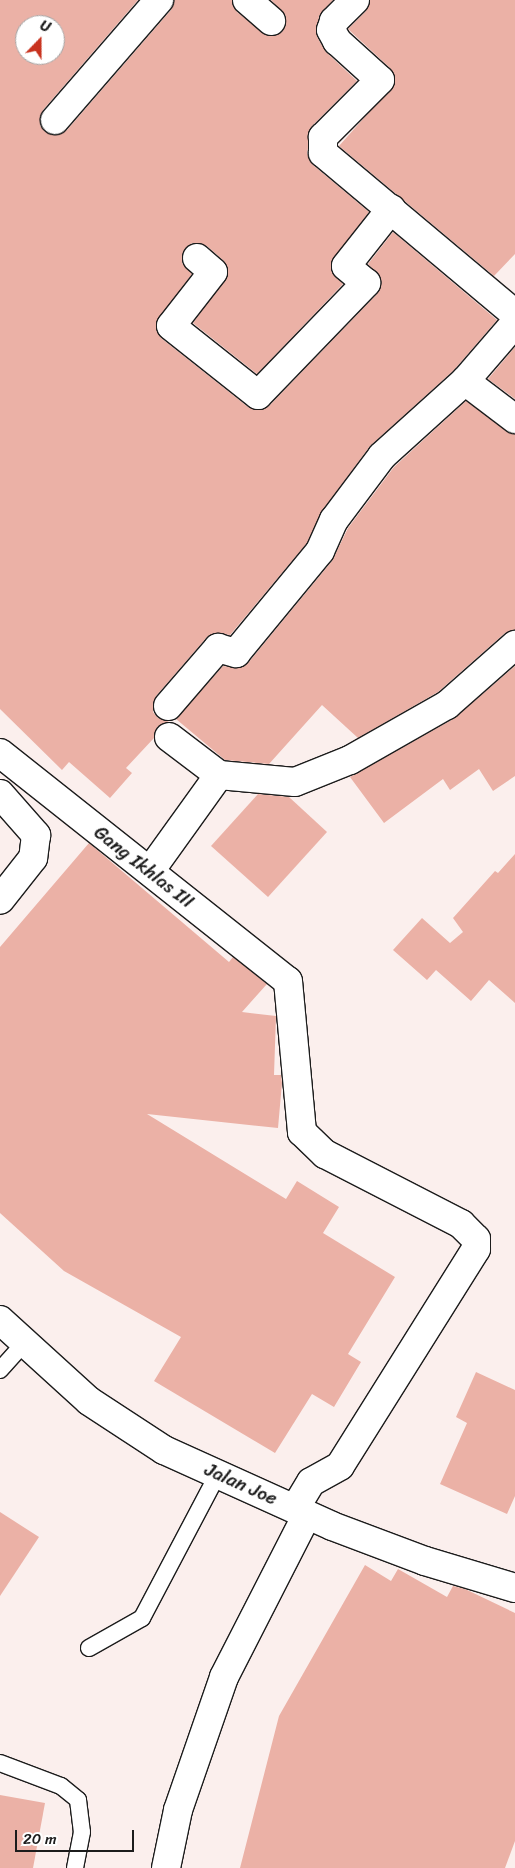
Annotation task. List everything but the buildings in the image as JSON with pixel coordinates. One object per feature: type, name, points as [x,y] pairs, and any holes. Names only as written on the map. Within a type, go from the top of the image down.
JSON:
[{"type":"street","points":[[55,120],[159,0]]},
{"type":"street","points":[[247,0],[271,22]]},
{"type":"street","points":[[355,0],[334,22],[331,30],[337,41],[380,80],[323,137],[321,145],[323,153],[515,314]]},
{"type":"street","points":[[197,258],[213,272],[171,326],[258,395],[366,283],[346,266],[391,209]]},
{"type":"street","points":[[168,706],[218,648],[236,653],[320,551],[334,520],[382,456],[466,381],[515,323]]},
{"type":"street","points":[[466,381],[515,419]]},
{"type":"street","points":[[169,737],[219,775],[295,782],[350,760],[447,704],[515,645]]},
{"type":"street","name":"Gang Ikhlas III","points":[[0,753],[288,981],[302,1132],[325,1154],[461,1224],[476,1239],[471,1257],[340,1466],[311,1482],[301,1512]]},
{"type":"street","points":[[150,871],[219,775]]},
{"type":"street","points":[[0,794],[36,835],[33,858],[0,900]]},
{"type":"street","name":"Jalan Joe","points":[[0,1320],[89,1401],[164,1450],[332,1526],[425,1561],[515,1588]]},
{"type":"street","points":[[166,1868],[178,1810],[224,1677],[301,1512]]},
{"type":"lane","points":[[0,1370],[24,1343]]},
{"type":"lane","points":[[89,1648],[142,1618],[218,1474]]},
{"type":"lane","points":[[0,1762],[62,1786],[78,1800],[82,1832],[75,1868]]}]
